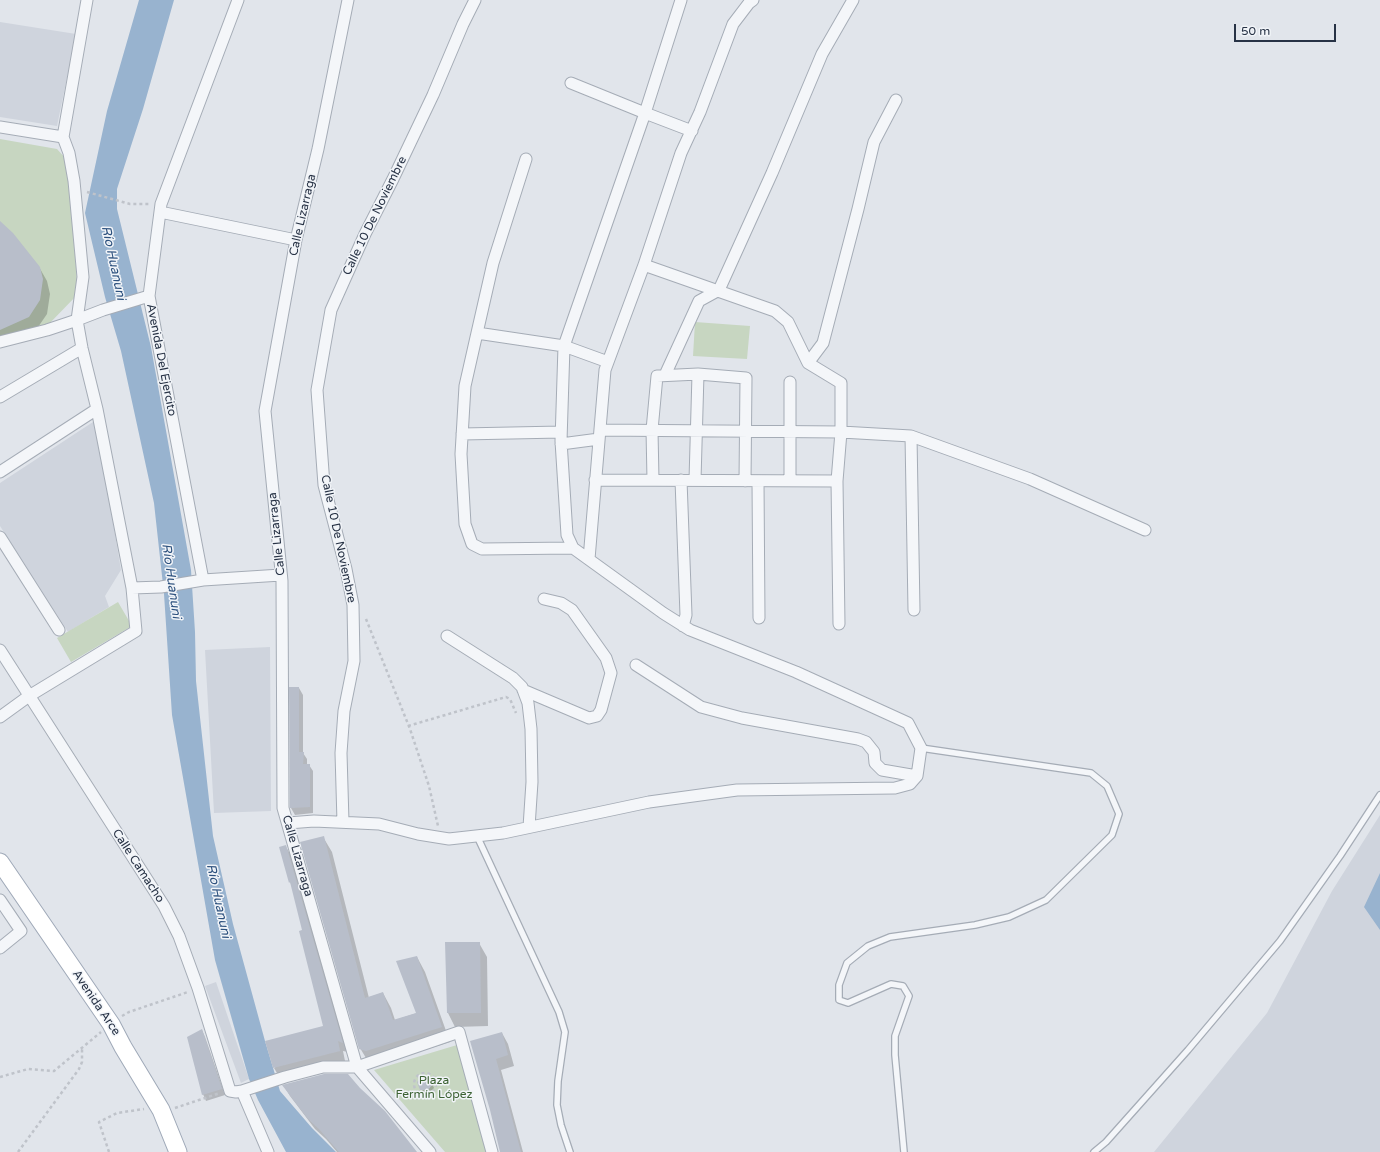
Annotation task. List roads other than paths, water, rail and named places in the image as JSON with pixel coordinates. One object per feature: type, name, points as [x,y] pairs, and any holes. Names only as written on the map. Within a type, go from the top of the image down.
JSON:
[{"type":"main road","name":"Avenida Arce","points":[[0,862],[111,1024],[163,1113],[178,1152]]},
{"type":"street","points":[[0,717],[29,696],[136,632],[132,588],[97,409],[82,348],[77,320],[83,277],[74,181],[69,153],[63,137],[87,0]]},
{"type":"street","name":"Avenida Del Ejercito","points":[[199,581],[144,297],[161,208],[238,0]]},
{"type":"street","name":"Calle Lizarraga","points":[[348,0],[318,149],[296,240],[265,411],[281,575],[283,808],[357,1067]]},
{"type":"street","name":"Calle 10 De Noviembre","points":[[343,822],[341,753],[344,711],[354,661],[353,605],[346,569],[324,485],[317,390],[331,310],[365,234],[433,95],[463,24],[475,0]]},
{"type":"street","points":[[288,823],[314,821],[379,824],[418,834],[449,839],[503,833],[649,802],[736,790],[895,788],[910,784],[918,776],[921,748],[908,723],[796,672],[690,630],[663,613],[573,548],[566,535],[561,444],[564,346],[645,113],[681,0]]},
{"type":"street","points":[[589,559],[604,370],[644,265],[681,153],[700,112],[734,24],[749,3],[753,0]]},
{"type":"street","points":[[665,376],[699,301],[719,290],[772,173],[822,54],[853,0]]},
{"type":"street","points":[[571,83],[692,131]]},
{"type":"street","points":[[808,362],[823,343],[874,142],[896,100]]},
{"type":"street","points":[[0,127],[63,137]]},
{"type":"street","points":[[526,159],[493,263],[465,386],[461,454],[465,524],[472,544],[482,549],[573,548]]},
{"type":"street","points":[[161,208],[296,240]]},
{"type":"street","points":[[644,265],[719,290],[775,311],[788,322],[808,362],[841,383],[841,432],[837,481],[839,624]]},
{"type":"street","points":[[0,342],[77,320],[144,297]]},
{"type":"street","points":[[477,333],[564,346],[608,362]]},
{"type":"street","points":[[0,396],[82,348]]},
{"type":"street","points":[[695,480],[698,374]]},
{"type":"street","points":[[653,480],[652,430],[657,376],[698,374],[746,378],[745,481]]},
{"type":"street","points":[[790,382],[790,481]]},
{"type":"street","points":[[0,472],[97,409]]},
{"type":"street","points":[[561,444],[599,434],[652,430],[841,432],[911,436],[1030,479],[1145,530]]},
{"type":"street","points":[[462,434],[561,432]]},
{"type":"street","points":[[911,436],[914,610]]},
{"type":"street","points":[[595,480],[837,481]]},
{"type":"street","points":[[681,480],[686,615],[683,626]]},
{"type":"street","points":[[758,481],[759,618]]},
{"type":"street","points":[[0,537],[59,630]]},
{"type":"street","points":[[132,588],[160,587],[199,581],[281,575]]},
{"type":"street","points":[[523,690],[589,718],[597,716],[602,710],[611,673],[606,658],[572,610],[561,603],[544,599]]},
{"type":"street","points":[[447,636],[513,678],[522,687],[528,703],[531,729],[532,782],[529,827]]},
{"type":"street","name":"Calle Camacho","points":[[0,650],[164,906],[179,936],[198,988],[230,1091],[236,1092],[246,1090]]},
{"type":"street","points":[[636,665],[701,708],[742,718],[858,739],[866,742],[874,752],[875,763],[882,770],[918,776]]},
{"type":"street","points":[[0,900],[21,931],[0,948]]},
{"type":"street","points":[[268,1152],[246,1090],[285,1077],[323,1067],[357,1067],[459,1032],[492,1152]]},
{"type":"street","points":[[357,1067],[430,1152]]},
{"type":"lane","points":[[904,1152],[895,1055],[895,1036],[909,996],[903,986],[892,984],[848,1003],[839,1000],[839,985],[847,963],[868,946],[890,937],[975,925],[1009,917],[1046,900],[1112,835],[1119,814],[1108,786],[1091,773],[921,748]]},
{"type":"lane","points":[[1094,1152],[1106,1142],[1188,1050],[1280,941],[1340,856],[1380,795]]},
{"type":"lane","points":[[477,836],[559,1012],[565,1032],[558,1081],[557,1105],[570,1152]]},
{"type":"water","name":"Río Huanuni","points":[[139,0],[174,0],[143,109],[117,189],[117,209],[151,347],[191,570],[195,632],[196,681],[213,836],[233,924],[280,1091],[312,1128],[336,1152],[286,1152],[258,1100],[249,1079],[215,960],[172,715],[164,594],[154,503],[121,351],[105,297],[85,213],[107,111]]},
{"type":"water","points":[[1380,873],[1380,930],[1364,907]]},
{"type":"park label","name":"Plaza Fermín López","points":[[434,1088]]}]
